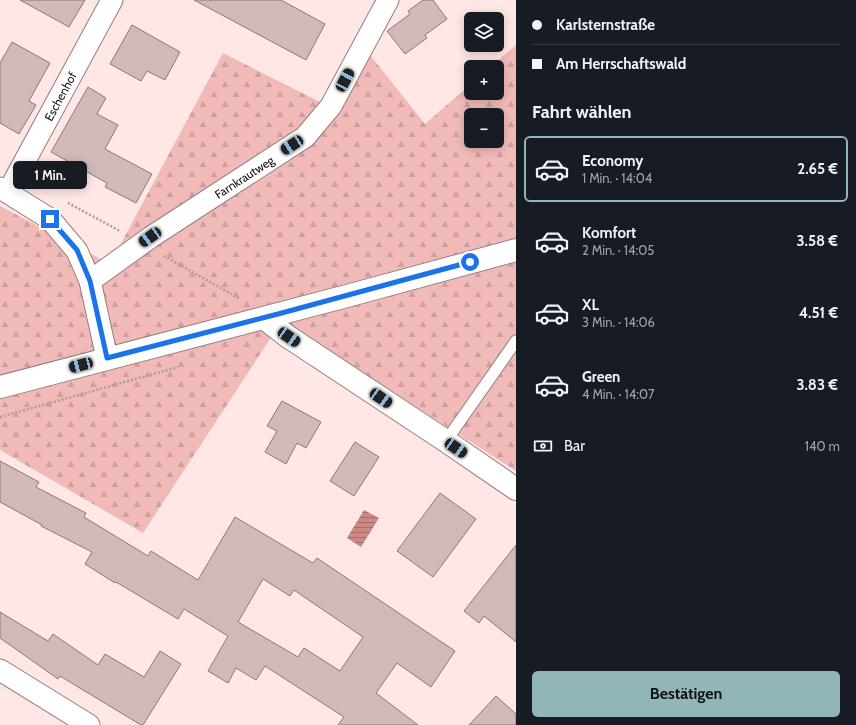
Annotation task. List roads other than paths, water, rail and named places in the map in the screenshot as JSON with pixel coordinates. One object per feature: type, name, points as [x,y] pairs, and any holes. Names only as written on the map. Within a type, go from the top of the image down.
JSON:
[{"type":"street","name":"Eschenhof","points":[[4,190],[112,0]]},
{"type":"street","name":"Farnkrautweg","points":[[90,281],[150,237],[305,137],[331,106],[388,0]]},
{"type":"street","points":[[4,190],[50,219],[77,250],[90,281],[107,358]]},
{"type":"street","points":[[0,387],[516,250]]},
{"type":"street","points":[[264,318],[287,336],[516,489]]},
{"type":"street","points":[[0,670],[89,725]]},
{"type":"lane","points":[[446,441],[516,341]]}]
